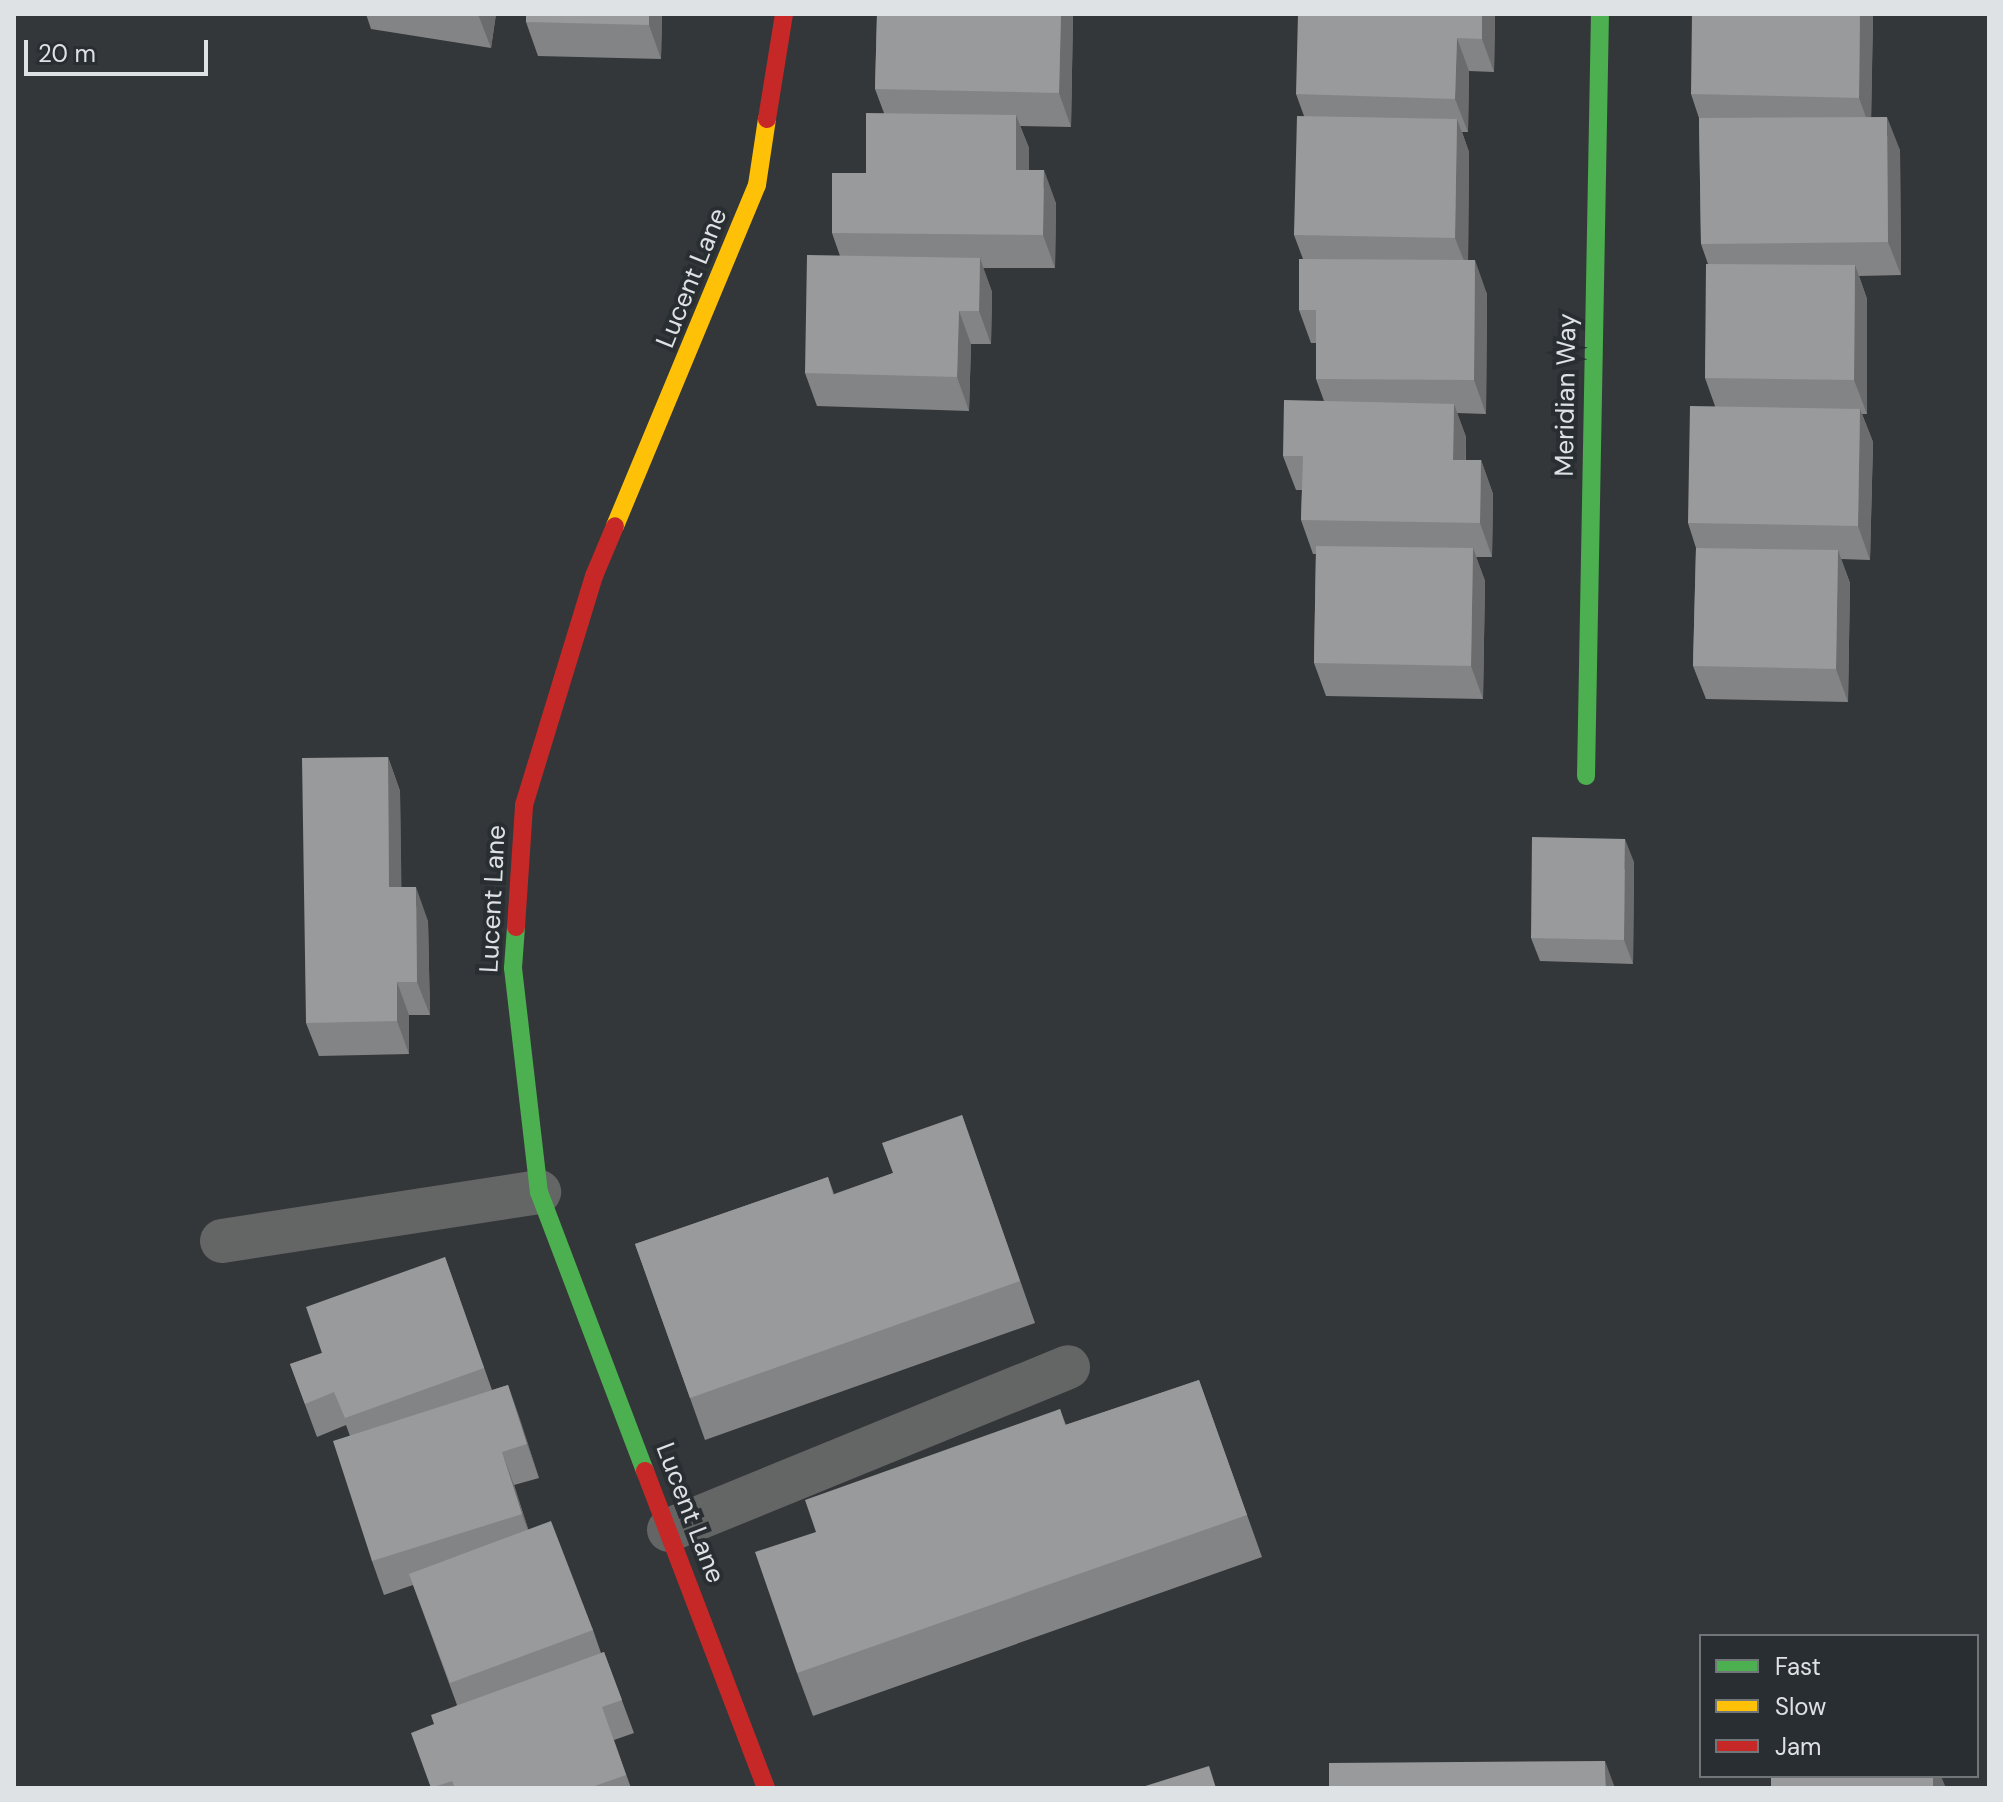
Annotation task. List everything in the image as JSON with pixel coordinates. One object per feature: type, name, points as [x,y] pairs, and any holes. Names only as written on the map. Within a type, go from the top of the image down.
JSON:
[{"type":"street","name":"Lucent Lane","points":[[766,1788],[539,1192],[513,968],[524,805],[594,576],[757,185],[784,14]]},
{"type":"street","name":"Meridian Way","points":[[1586,776],[1600,14]]},
{"type":"street","points":[[222,1241],[539,1192]]},
{"type":"street","points":[[669,1530],[1068,1367]]},
{"type":"building","points":[[526,14],[649,14],[649,25],[526,22]]},
{"type":"building","points":[[877,14],[1061,14],[1059,93],[875,89]]},
{"type":"building","points":[[1298,14],[1482,14],[1482,39],[1457,38],[1455,99],[1296,94]]},
{"type":"building","points":[[1692,14],[1860,14],[1859,98],[1691,94]]},
{"type":"building","points":[[866,113],[1016,115],[1016,170],[1044,170],[1043,235],[832,233],[832,173],[866,173]]},
{"type":"building","points":[[1297,116],[1457,119],[1455,238],[1294,235]]},
{"type":"building","points":[[1887,117],[1888,242],[1701,244],[1699,118]]},
{"type":"building","points":[[807,255],[980,258],[979,311],[959,311],[957,377],[805,373]]},
{"type":"building","points":[[1299,259],[1475,260],[1474,380],[1316,379],[1316,310],[1299,310]]},
{"type":"building","points":[[1706,264],[1855,265],[1854,380],[1705,378]]},
{"type":"building","points":[[1284,400],[1454,404],[1453,460],[1481,460],[1480,523],[1301,520],[1303,456],[1283,456]]},
{"type":"building","points":[[1690,406],[1860,409],[1858,526],[1688,523]]},
{"type":"building","points":[[1316,546],[1473,548],[1471,666],[1314,663]]},
{"type":"building","points":[[1696,548],[1838,550],[1836,669],[1693,666]]},
{"type":"building","points":[[388,757],[389,887],[416,887],[417,982],[397,982],[397,1021],[306,1023],[302,758]]},
{"type":"building","points":[[1532,837],[1625,839],[1624,940],[1531,938]]},
{"type":"building","points":[[962,1115],[1020,1281],[690,1398],[635,1244],[828,1177],[833,1195],[893,1173],[882,1143]]},
{"type":"building","points":[[445,1257],[484,1368],[345,1418],[334,1392],[305,1404],[290,1364],[322,1353],[306,1307]]},
{"type":"building","points":[[1199,1380],[1247,1515],[797,1673],[755,1552],[816,1532],[805,1500],[1060,1409],[1065,1425]]},
{"type":"building","points":[[508,1385],[527,1444],[502,1452],[522,1514],[372,1561],[333,1441]]},
{"type":"building","points":[[551,1521],[593,1630],[450,1683],[409,1574]]},
{"type":"building","points":[[604,1652],[622,1700],[602,1707],[626,1775],[589,1788],[455,1788],[452,1781],[431,1788],[411,1733],[434,1724],[431,1715]]},
{"type":"building","points":[[1605,1761],[1606,1788],[1329,1788],[1329,1763]]},
{"type":"building","points":[[1209,1766],[1216,1788],[1139,1788]]},
{"type":"building","points":[[1771,1778],[1933,1778],[1933,1788],[1771,1788]]},
{"type":"traffic: fast","points":[[1586,776],[1600,14]]},
{"type":"traffic: fast","points":[[516,927],[513,968],[539,1192],[645,1471]]},
{"type":"traffic: slow","points":[[615,526],[757,185],[767,119]]},
{"type":"traffic: jam","points":[[767,119],[784,14]]},
{"type":"traffic: jam","points":[[516,927],[524,805],[594,576],[615,526]]},
{"type":"traffic: jam","points":[[645,1471],[766,1788]]}]
